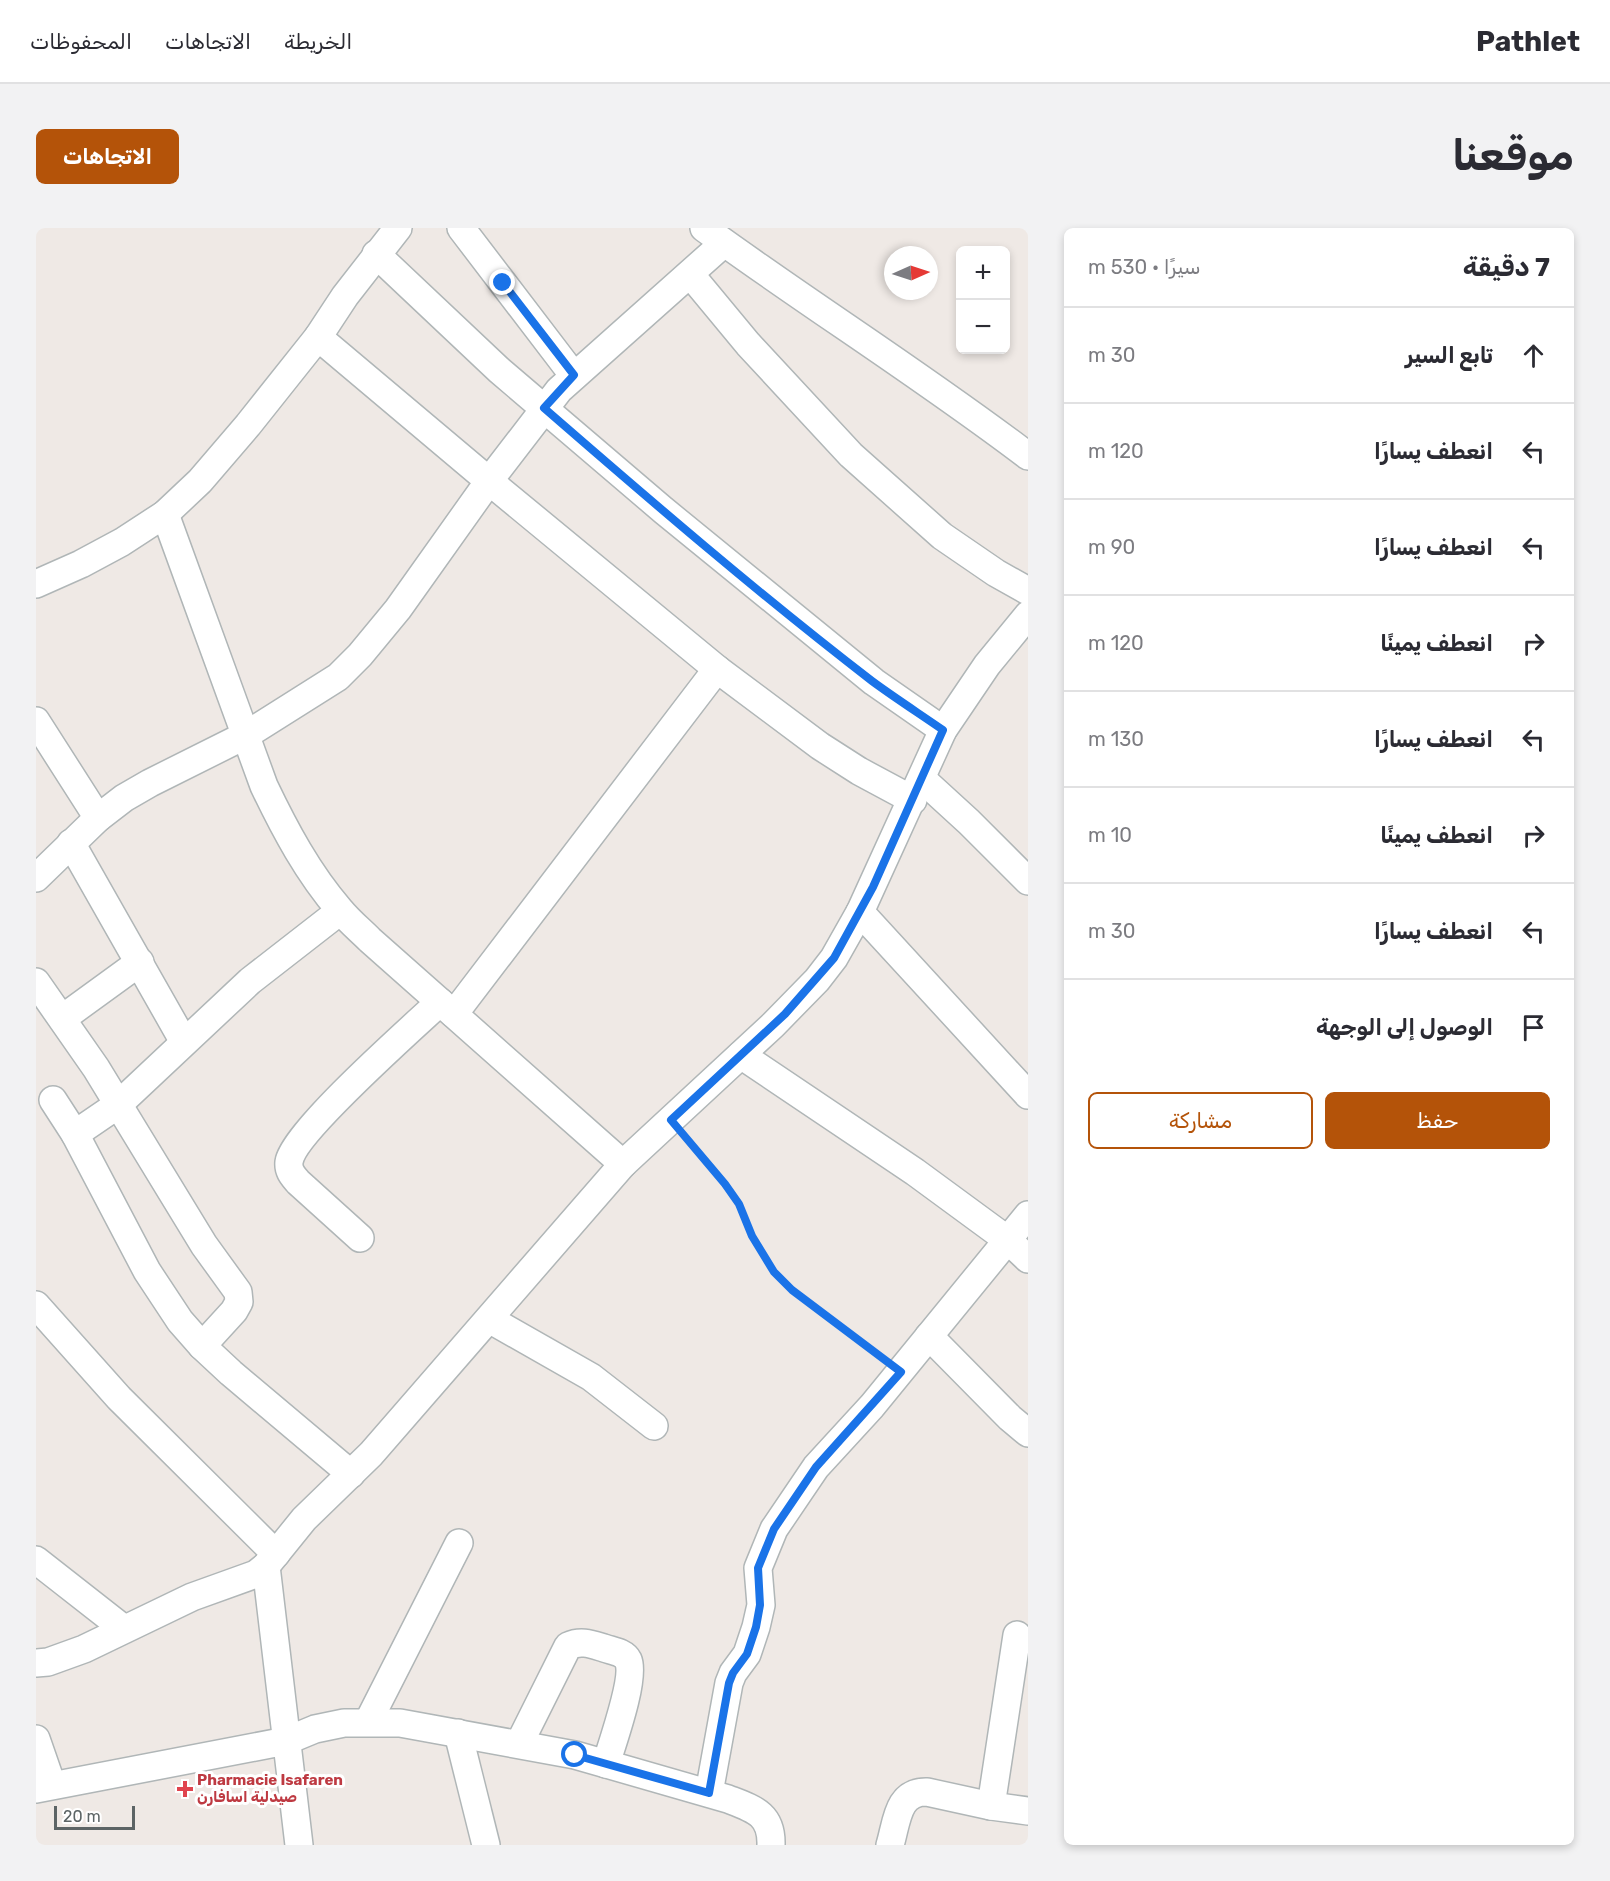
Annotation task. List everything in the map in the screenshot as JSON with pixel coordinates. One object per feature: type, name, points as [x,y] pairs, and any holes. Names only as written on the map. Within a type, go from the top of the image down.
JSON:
[{"type":"street","points":[[36,584],[122,542],[165,514],[200,481],[318,337],[376,254],[398,228]]},
{"type":"street","points":[[461,228],[574,375]]},
{"type":"street","points":[[36,878],[98,818],[150,783],[246,735],[338,677],[360,655],[398,609],[544,408],[574,375],[690,274],[714,235],[909,369],[1028,456]]},
{"type":"street","points":[[376,254],[499,370],[672,518],[874,682],[943,730]]},
{"type":"street","points":[[690,274],[748,344],[851,454],[942,536],[996,573],[1028,591]]},
{"type":"street","points":[[318,337],[717,669],[820,746],[859,771],[918,789],[969,822],[1028,881]]},
{"type":"street","points":[[165,514],[264,786],[308,868],[340,911],[370,940],[623,1164]]},
{"type":"street","points":[[36,1663],[48,1662],[74,1653],[192,1597],[256,1574],[271,1560],[304,1519],[351,1474],[489,1319],[623,1164],[781,1018],[817,980],[834,958],[860,912],[943,730],[982,672],[1028,615]]},
{"type":"street","points":[[360,1238],[290,1173],[288,1164],[291,1154],[338,1098],[447,1008],[717,669]]},
{"type":"street","points":[[36,721],[98,818]]},
{"type":"street","points":[[71,843],[184,1042]]},
{"type":"street","points":[[75,1134],[119,1104],[250,981],[340,911]]},
{"type":"street","points":[[860,912],[1028,1095]]},
{"type":"street","points":[[63,1018],[140,962]]},
{"type":"street","points":[[36,982],[63,1018],[119,1104],[204,1245],[238,1292],[239,1302],[234,1311],[202,1346]]},
{"type":"street","points":[[741,1055],[865,1136],[1018,1250]]},
{"type":"street","points":[[53,1100],[75,1134],[147,1271],[180,1321],[202,1346],[351,1474]]},
{"type":"street","points":[[709,1793],[729,1683],[733,1673],[747,1654],[759,1616],[758,1568],[774,1529],[816,1467],[901,1372],[929,1336],[1018,1250],[1028,1215]]},
{"type":"street","points":[[36,1305],[119,1398],[271,1560],[286,1741],[298,1845]]},
{"type":"street","points":[[489,1319],[591,1377],[654,1426]]},
{"type":"street","points":[[929,1336],[1022,1418]]},
{"type":"street","points":[[368,1722],[459,1543]]},
{"type":"street","points":[[36,1560],[124,1629]]},
{"type":"street","points":[[992,1806],[1017,1635]]},
{"type":"street","points":[[519,1744],[568,1646],[582,1642],[621,1654],[627,1659],[629,1666],[628,1685],[606,1764]]},
{"type":"street","points":[[36,1739],[44,1787],[286,1741],[315,1729],[344,1723],[400,1723],[575,1755],[709,1793],[751,1808],[764,1817],[771,1831],[771,1845]]},
{"type":"street","points":[[458,1733],[486,1845]]},
{"type":"street","points":[[890,1845],[903,1803],[908,1796],[916,1792],[1028,1811]]},
{"type":"path","points":[[671,1120],[739,1204],[752,1236],[774,1272],[792,1290],[901,1372]]},
{"type":"place","name":"Pharmacie Isafaren صيدلية اسافارن","points":[[185,1789]]},
{"type":"route","points":[[503,283],[574,375],[544,408],[743,577],[874,682],[943,730],[873,887],[834,958],[785,1014],[671,1120],[711,1166],[739,1204],[752,1236],[774,1272],[792,1290],[901,1372],[816,1467],[766,1544],[758,1568],[759,1616],[747,1654],[733,1673],[729,1683],[709,1793],[575,1755]]}]
